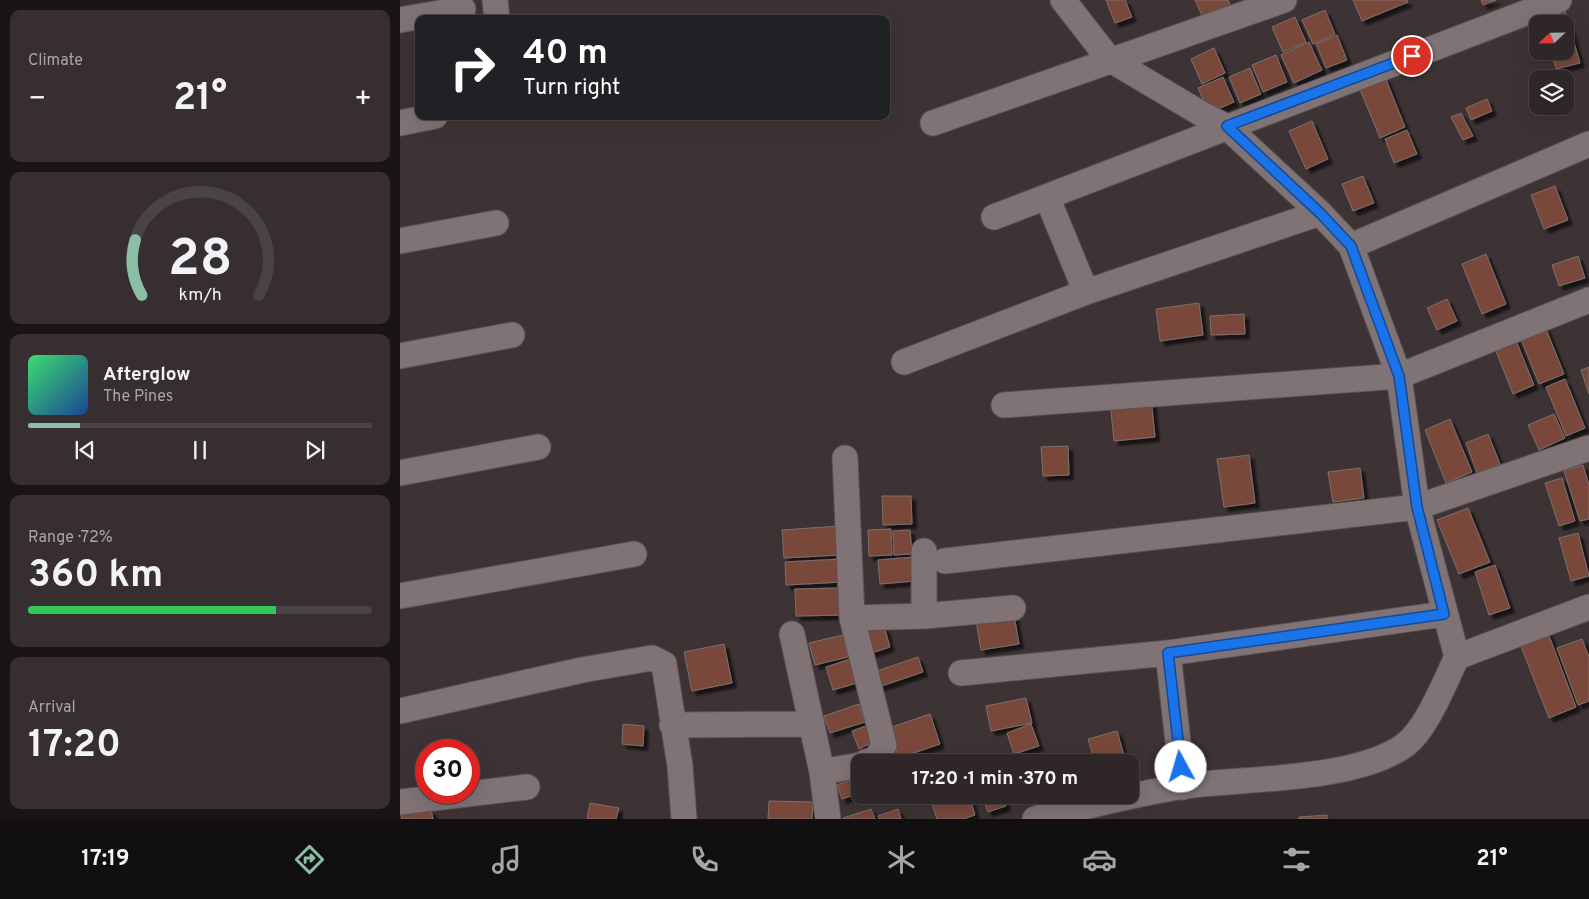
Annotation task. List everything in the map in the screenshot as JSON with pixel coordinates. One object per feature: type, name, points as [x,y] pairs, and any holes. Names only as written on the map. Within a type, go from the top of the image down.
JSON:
[{"type":"street","points":[[495,0],[497,15]]},
{"type":"street","points":[[1063,0],[1109,60],[1200,113],[1227,126],[1320,213],[1351,246],[1399,376],[1417,507],[1457,657]]},
{"type":"street","points":[[934,123],[1284,0]]},
{"type":"street","points":[[994,217],[1227,126],[1560,0]]},
{"type":"street","points":[[429,15],[463,9]]},
{"type":"street","points":[[400,20],[415,17]]},
{"type":"street","points":[[400,123],[415,120]]},
{"type":"street","points":[[1351,246],[1589,144]]},
{"type":"street","points":[[1047,197],[1086,292]]},
{"type":"street","points":[[904,362],[1086,292],[1320,213]]},
{"type":"street","points":[[400,241],[496,223]]},
{"type":"street","points":[[1004,405],[1399,376],[1589,300]]},
{"type":"street","points":[[400,356],[512,335]]},
{"type":"street","points":[[400,473],[538,447]]},
{"type":"street","points":[[924,616],[934,556],[1417,507],[1589,448]]},
{"type":"street","points":[[845,458],[852,618],[884,745],[879,754]]},
{"type":"street","points":[[400,596],[634,554]]},
{"type":"street","points":[[1035,819],[1183,786],[1310,773],[1351,767],[1386,757],[1407,744],[1423,724],[1457,657],[1589,607]]},
{"type":"street","points":[[852,618],[924,616],[1013,608]]},
{"type":"street","points":[[961,673],[1168,653],[1444,614]]},
{"type":"street","points":[[792,634],[822,772],[828,819]]},
{"type":"street","points":[[1168,653],[1183,786]]},
{"type":"street","points":[[400,711],[582,670],[652,658],[664,664],[672,725],[680,766],[684,819]]},
{"type":"street","points":[[672,725],[812,724]]},
{"type":"street","points":[[822,772],[851,767]]},
{"type":"street","points":[[400,802],[527,787]]},
{"type":"building","points":[[1106,0],[1125,0],[1132,17],[1115,23]]},
{"type":"building","points":[[1195,0],[1228,0],[1232,9],[1204,20]]},
{"type":"building","points":[[1353,0],[1407,0],[1408,2],[1362,21]]},
{"type":"building","points":[[1481,0],[1496,0],[1483,5]]},
{"type":"building","points":[[1325,10],[1335,34],[1313,44],[1302,20]]},
{"type":"building","points":[[1565,11],[1566,15],[1549,15]]},
{"type":"building","points":[[1295,17],[1306,42],[1283,52],[1272,27]]},
{"type":"building","points":[[1337,35],[1347,60],[1326,68],[1316,44]]},
{"type":"building","points":[[1309,42],[1322,70],[1294,83],[1281,55]]},
{"type":"building","points":[[1574,42],[1580,63],[1556,69],[1554,60],[1574,60]]},
{"type":"building","points":[[1214,48],[1225,73],[1202,84],[1191,59]]},
{"type":"building","points":[[1276,55],[1287,82],[1263,92],[1252,65]]},
{"type":"building","points":[[1250,68],[1261,94],[1240,103],[1229,77]]},
{"type":"building","points":[[1223,77],[1234,102],[1209,113],[1198,88]]},
{"type":"building","points":[[1385,77],[1405,127],[1380,138],[1359,87]]},
{"type":"building","points":[[1487,99],[1492,111],[1471,120],[1466,108]]},
{"type":"building","points":[[1461,113],[1473,136],[1463,140],[1451,117]]},
{"type":"building","points":[[1312,121],[1328,159],[1306,169],[1289,131]]},
{"type":"building","points":[[1407,130],[1417,154],[1394,163],[1385,139]]},
{"type":"building","points":[[1363,176],[1374,203],[1353,211],[1342,184]]},
{"type":"building","points":[[1555,186],[1568,220],[1544,229],[1531,195]]},
{"type":"building","points":[[1486,254],[1506,304],[1482,314],[1462,264]]},
{"type":"building","points":[[1578,256],[1585,278],[1559,286],[1552,265]]},
{"type":"building","points":[[1447,299],[1457,321],[1437,330],[1427,308]]},
{"type":"building","points":[[1199,303],[1203,335],[1160,341],[1156,309]]},
{"type":"building","points":[[1244,314],[1245,334],[1211,335],[1210,316]]},
{"type":"building","points":[[1544,324],[1564,374],[1539,384],[1519,334]]},
{"type":"building","points":[[1515,338],[1534,385],[1513,394],[1494,346]]},
{"type":"building","points":[[1589,367],[1589,394],[1581,370]]},
{"type":"building","points":[[1565,379],[1585,428],[1566,436],[1546,387]]},
{"type":"building","points":[[1151,398],[1155,437],[1114,441],[1110,402]]},
{"type":"building","points":[[1554,414],[1565,438],[1539,450],[1528,425]]},
{"type":"building","points":[[1450,419],[1472,472],[1446,483],[1425,430]]},
{"type":"building","points":[[1488,434],[1500,464],[1477,473],[1466,443]]},
{"type":"building","points":[[1068,446],[1069,475],[1043,476],[1041,447]]},
{"type":"building","points":[[1249,455],[1255,503],[1224,507],[1217,459]]},
{"type":"building","points":[[1583,465],[1589,485],[1589,519],[1580,521],[1564,471]]},
{"type":"building","points":[[1360,468],[1364,498],[1333,502],[1328,472]]},
{"type":"building","points":[[1562,478],[1575,521],[1559,526],[1545,483]]},
{"type":"building","points":[[882,496],[911,496],[912,524],[883,525]]},
{"type":"building","points":[[1468,508],[1490,562],[1459,574],[1437,520]]},
{"type":"building","points":[[839,526],[840,555],[784,558],[782,530]]},
{"type":"building","points":[[891,529],[892,555],[869,556],[868,530]]},
{"type":"building","points":[[910,530],[912,554],[894,555],[893,531]]},
{"type":"building","points":[[1578,533],[1589,576],[1571,581],[1559,538]]},
{"type":"building","points":[[914,557],[915,581],[880,584],[878,560]]},
{"type":"building","points":[[842,559],[843,582],[786,585],[785,562]]},
{"type":"building","points":[[1495,565],[1510,608],[1489,615],[1475,572]]},
{"type":"building","points":[[845,588],[846,615],[796,616],[795,589]]},
{"type":"building","points":[[1014,615],[1019,644],[981,650],[976,621]]},
{"type":"building","points":[[1545,625],[1576,707],[1549,718],[1517,636]]},
{"type":"building","points":[[884,626],[890,647],[865,655],[858,633]]},
{"type":"building","points":[[843,635],[848,657],[815,665],[809,643]]},
{"type":"building","points":[[1582,639],[1589,657],[1589,701],[1578,705],[1557,648]]},
{"type":"building","points":[[724,644],[732,683],[692,691],[684,652]]},
{"type":"building","points":[[918,657],[923,672],[873,689],[868,674]]},
{"type":"building","points":[[850,659],[857,683],[833,690],[826,667]]},
{"type":"building","points":[[1026,698],[1032,723],[991,731],[986,706]]},
{"type":"building","points":[[859,704],[865,722],[830,733],[824,716]]},
{"type":"building","points":[[930,714],[940,744],[911,754],[898,754],[889,728]]},
{"type":"building","points":[[623,724],[644,726],[643,746],[622,744]]},
{"type":"building","points":[[1031,724],[1039,746],[1014,754],[1007,733]]},
{"type":"building","points":[[866,726],[873,742],[859,749],[852,731]]},
{"type":"building","points":[[1117,731],[1124,754],[1093,754],[1088,739]]},
{"type":"building","points":[[851,780],[851,796],[842,799],[837,785]]},
{"type":"building","points":[[769,801],[813,802],[812,819],[768,819]]},
{"type":"building","points":[[590,803],[619,808],[616,819],[587,819]]},
{"type":"building","points":[[932,804],[972,804],[975,815],[963,819],[937,819]]},
{"type":"building","points":[[985,804],[1005,804],[1006,806],[988,812]]},
{"type":"building","points":[[871,809],[875,819],[843,819],[843,818]]},
{"type":"building","points":[[898,809],[901,819],[879,819],[878,816]]},
{"type":"building","points":[[431,810],[433,819],[402,819],[401,815]]},
{"type":"building","points":[[1327,815],[1327,819],[1299,819],[1299,817]]},
{"type":"route","points":[[1181,767],[1168,653],[1444,614],[1417,507],[1399,376],[1351,246],[1320,213],[1227,126],[1412,56]]}]
